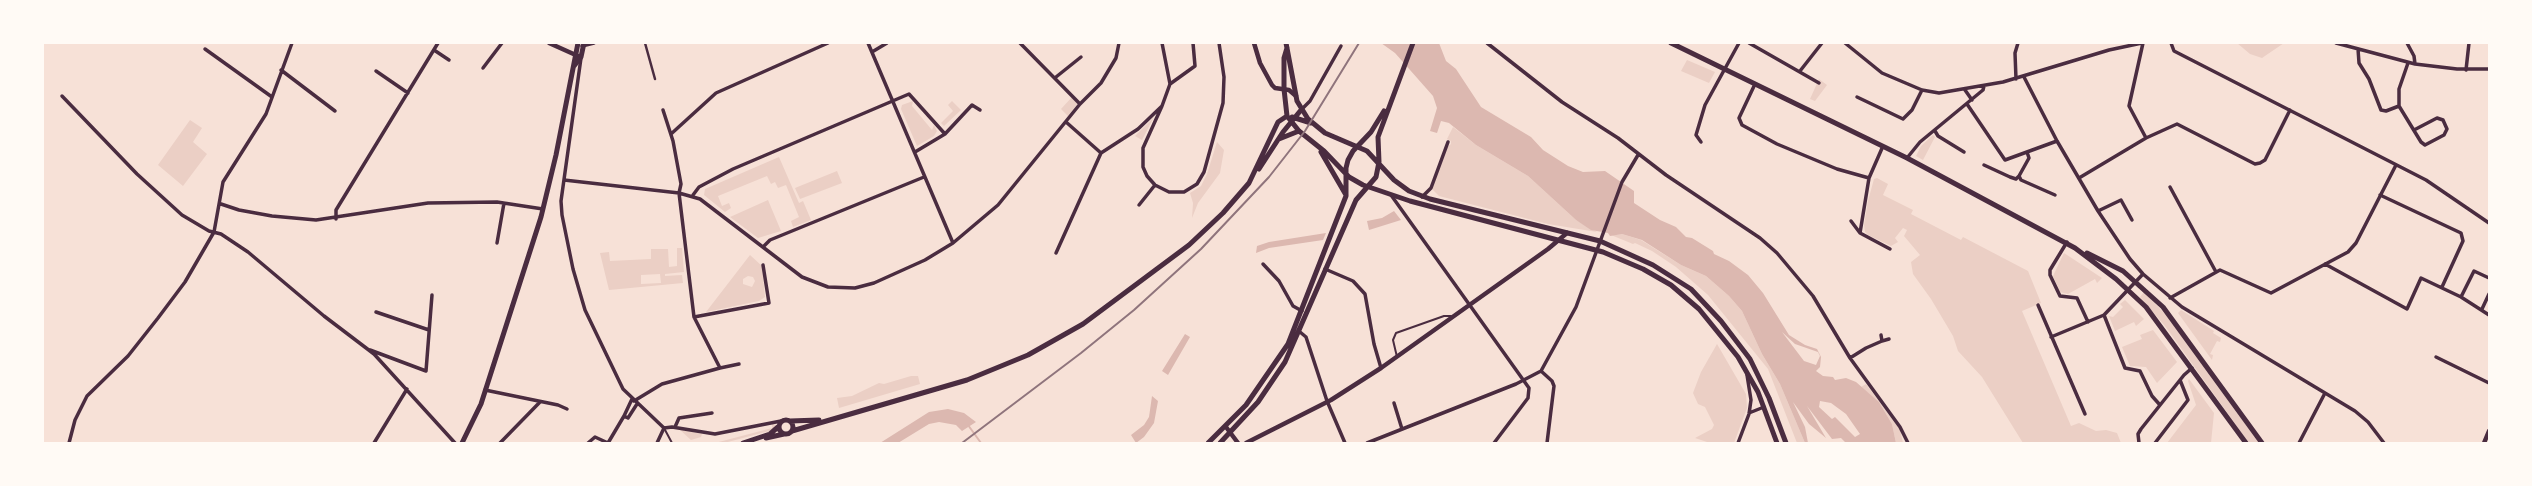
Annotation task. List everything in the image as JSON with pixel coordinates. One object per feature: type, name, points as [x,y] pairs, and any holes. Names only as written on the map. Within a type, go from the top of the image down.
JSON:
[{"type":"main road","points":[[1220,443],[1274,380],[1300,332],[1356,200],[1378,174],[1378,136],[1390,99],[1413,43]]},
{"type":"main road","points":[[1671,43],[1907,158],[2076,248],[2128,288],[2155,318],[2246,443]]},
{"type":"main road","points":[[462,443],[485,390],[543,209],[572,68],[578,56],[581,45]]},
{"type":"main road","points":[[1286,46],[1284,58],[1286,116],[1299,132],[1318,146],[1346,174],[1368,187],[1386,193],[1596,250],[1643,269],[1680,291],[1716,328],[1745,368],[1764,407],[1777,443]]},
{"type":"main road","points":[[1286,46],[1296,96],[1301,110],[1312,124]]},
{"type":"main road","points":[[1208,443],[1226,427],[1246,405],[1280,359],[1302,311],[1346,196],[1346,174],[1348,160],[1357,146],[1371,132],[1390,99]]},
{"type":"main road","points":[[743,443],[784,434],[831,418],[967,380],[1028,355],[1066,334],[1106,308],[1189,244],[1227,209],[1301,110]]},
{"type":"main road","points":[[1254,174],[1278,122],[1286,116],[1295,118],[1312,124],[1325,133],[1367,151],[1379,162],[1396,182],[1408,191],[1422,197],[1600,241],[1664,271],[1704,302],[1750,359],[1769,398],[1786,443]]},
{"type":"main road","points":[[1279,139],[1299,132]]},
{"type":"main road","points":[[1318,146],[1346,196]]},
{"type":"main road","points":[[2076,248],[2123,271],[2136,281],[2171,317],[2262,443]]},
{"type":"main road","points":[[761,438],[778,427],[781,421],[831,418]]},
{"type":"main road","points":[[790,421],[793,426],[792,431]]},
{"type":"main road","points":[[778,427],[784,434]]},
{"type":"street","points":[[69,443],[74,420],[87,396],[128,356],[158,318],[185,282],[214,232],[221,204],[223,182],[266,114],[292,43]]},
{"type":"street","points":[[336,219],[336,210],[438,43]]},
{"type":"street","points":[[483,68],[502,43]]},
{"type":"street","points":[[549,43],[578,56],[564,180],[562,215],[582,302],[620,383],[634,401],[664,428],[675,427],[715,434],[781,421]]},
{"type":"street","points":[[581,45],[594,43]]},
{"type":"street","points":[[645,43],[656,79]]},
{"type":"street","points":[[671,134],[716,93],[828,43]]},
{"type":"street","points":[[868,43],[915,152],[924,177],[954,243]]},
{"type":"street","points":[[872,52],[887,43]]},
{"type":"street","points":[[1020,43],[1056,77],[1080,104]]},
{"type":"street","points":[[564,180],[693,195],[809,280],[828,287],[848,289],[874,283],[925,260],[954,243],[998,205],[1080,104],[1101,83],[1116,58],[1119,43]]},
{"type":"street","points":[[1162,43],[1170,84],[1142,154],[1144,172],[1155,185],[1169,192],[1184,192],[1197,184],[1204,172],[1225,89],[1220,43]]},
{"type":"street","points":[[1170,84],[1195,66],[1193,43]]},
{"type":"street","points":[[1254,43],[1260,63],[1272,85],[1291,91],[1296,96]]},
{"type":"street","points":[[1487,43],[1562,102],[1618,138],[1638,155],[1760,238],[1777,253],[1813,296],[1850,358],[1900,426],[1908,443]]},
{"type":"street","points":[[1701,142],[1697,139],[1696,134],[1705,105],[1739,43]]},
{"type":"street","points":[[1748,43],[1819,83]]},
{"type":"street","points":[[1800,71],[1822,43]]},
{"type":"street","points":[[1845,43],[1882,73],[1922,90],[1939,93],[1965,90],[2016,79],[2109,50],[2142,43],[2129,106],[2146,138]]},
{"type":"street","points":[[2016,79],[2015,53],[2018,43]]},
{"type":"street","points":[[2171,43],[2174,51],[2444,191],[2489,223]]},
{"type":"street","points":[[2339,43],[2415,64],[2466,70],[2489,69]]},
{"type":"street","points":[[2407,43],[2414,56],[2415,64]]},
{"type":"street","points":[[2466,70],[2469,43]]},
{"type":"street","points":[[1301,110],[1310,101],[1341,46]]},
{"type":"street","points":[[205,49],[272,97]]},
{"type":"street","points":[[2358,49],[2359,63],[2372,85],[2380,108],[2386,111],[2399,106]]},
{"type":"street","points":[[434,50],[449,60]]},
{"type":"street","points":[[1056,77],[1081,57]]},
{"type":"street","points":[[2408,62],[2399,89],[2399,106],[2414,130],[2426,145],[2444,135],[2447,128],[2443,120],[2437,118],[2414,130]]},
{"type":"street","points":[[281,70],[335,111]]},
{"type":"street","points":[[376,72],[408,92]]},
{"type":"street","points":[[2024,77],[2057,142],[2098,211],[2130,259],[2143,274],[2170,298],[2362,416],[2384,443]]},
{"type":"street","points":[[1755,84],[1739,118],[1742,125],[1777,144],[1842,171],[1869,178]]},
{"type":"street","points":[[1907,158],[1920,142],[1972,100],[1983,90],[1984,86]]},
{"type":"street","points":[[1857,96],[1903,119],[1912,110],[1922,90]]},
{"type":"street","points":[[1965,90],[1972,100]]},
{"type":"street","points":[[693,195],[699,187],[733,169],[909,94],[945,134]]},
{"type":"street","points":[[62,96],[136,174],[182,215],[248,252],[368,349],[407,389],[455,443]]},
{"type":"street","points":[[1967,104],[2005,160],[2057,142]]},
{"type":"street","points":[[915,152],[945,134],[972,105],[980,110]]},
{"type":"street","points":[[1056,253],[1101,153],[1138,129],[1162,106]]},
{"type":"street","points":[[663,110],[671,134],[681,184],[679,193],[694,317],[720,368]]},
{"type":"street","points":[[2079,178],[2146,138],[2177,124],[2255,164],[2260,163],[2266,160],[2290,110]]},
{"type":"street","points":[[1066,122],[1101,153]]},
{"type":"street","points":[[1935,131],[1938,136],[1964,152]]},
{"type":"street","points":[[1422,197],[1431,188],[1448,142]]},
{"type":"street","points":[[1860,233],[1869,178],[1883,146]]},
{"type":"street","points":[[1984,165],[2016,179],[2029,158],[2027,152]]},
{"type":"street","points":[[1367,443],[1524,381],[1541,371],[1576,307],[1622,182],[1638,155]]},
{"type":"street","points":[[2170,298],[2220,270],[2271,292],[2325,264],[2352,248],[2396,165]]},
{"type":"street","points":[[2019,176],[2032,186],[2055,195]]},
{"type":"street","points":[[763,247],[770,240],[924,177]]},
{"type":"street","points":[[1139,204],[1155,185]]},
{"type":"street","points":[[2170,187],[2216,272]]},
{"type":"street","points":[[1386,193],[1392,197],[1529,388],[1529,394],[1494,443]]},
{"type":"street","points":[[2380,195],[2462,233],[2463,241],[2442,287]]},
{"type":"street","points":[[2098,211],[2121,200],[2132,220]]},
{"type":"street","points":[[221,204],[239,210],[272,216],[308,220],[336,219],[428,203],[504,203],[543,209]]},
{"type":"street","points":[[497,243],[504,203]]},
{"type":"street","points":[[1851,222],[1860,233],[1890,249]]},
{"type":"street","points":[[1557,230],[1557,239]]},
{"type":"street","points":[[1246,443],[1327,401],[1381,368],[1548,249],[1557,239],[1567,233]]},
{"type":"street","points":[[2067,242],[2050,270],[2050,275],[2060,296],[2065,298],[2073,296],[2078,298],[2088,322]]},
{"type":"street","points":[[1263,264],[1280,281],[1293,306],[1302,311]]},
{"type":"street","points":[[2325,264],[2407,308],[2421,278],[2461,297],[2482,309],[2489,315]]},
{"type":"street","points":[[694,317],[769,303],[763,265]]},
{"type":"street","points":[[1326,269],[1353,281],[1365,294],[1374,344],[1381,368]]},
{"type":"street","points":[[2461,297],[2474,271],[2489,278]]},
{"type":"street","points":[[2051,337],[2104,315],[2128,288],[2143,274]]},
{"type":"street","points":[[2482,309],[2489,294]]},
{"type":"street","points":[[368,349],[426,371],[432,295]]},
{"type":"street","points":[[2038,305],[2085,414]]},
{"type":"street","points":[[376,312],[429,330]]},
{"type":"street","points":[[2104,315],[2125,368],[2140,371],[2152,396],[2160,405]]},
{"type":"street","points":[[1300,332],[1306,337],[1327,401],[1345,443]]},
{"type":"street","points":[[1881,335],[1882,341]]},
{"type":"street","points":[[1850,358],[1869,347],[1889,339]]},
{"type":"street","points":[[2436,357],[2489,383]]},
{"type":"street","points":[[588,443],[595,437],[608,443],[634,401],[662,384],[739,364]]},
{"type":"street","points":[[1738,443],[1748,414],[1751,396],[1745,368]]},
{"type":"street","points":[[2139,443],[2139,432],[2180,380],[2192,368]]},
{"type":"street","points":[[1541,371],[1553,383],[1553,400],[1547,443]]},
{"type":"street","points":[[2155,443],[2188,400],[2180,380]]},
{"type":"street","points":[[374,443],[407,389]]},
{"type":"street","points":[[485,390],[558,405],[567,409]]},
{"type":"street","points":[[2299,443],[2325,393]]},
{"type":"street","points":[[624,416],[628,418],[634,401]]},
{"type":"street","points":[[500,443],[540,402]]},
{"type":"street","points":[[1394,403],[1402,429]]},
{"type":"street","points":[[1748,414],[1753,410],[1764,407]]},
{"type":"street","points":[[675,427],[679,418],[712,413]]},
{"type":"street","points":[[1226,427],[1238,443]]},
{"type":"street","points":[[657,443],[664,428]]},
{"type":"street","points":[[2484,443],[2489,431]]},
{"type":"lane","points":[[1397,357],[1392,340],[1396,332],[1444,316],[1454,317]]},
{"type":"lane","points":[[664,428],[672,443]]},
{"type":"shaded area","points":[[1381,43],[1439,43],[1446,61],[1456,69],[1481,107],[1531,137],[1543,150],[1568,166],[1583,172],[1605,171],[1634,191],[1634,203],[1660,220],[1676,227],[1686,237],[1692,238],[1713,251],[1714,254],[1729,261],[1748,275],[1763,293],[1789,335],[1805,345],[1817,349],[1821,357],[1820,367],[1816,371],[1823,376],[1833,377],[1835,380],[1846,378],[1856,382],[1879,402],[1892,424],[1896,443],[1846,443],[1841,438],[1832,439],[1807,406],[1826,438],[1809,424],[1793,402],[1805,427],[1808,443],[1805,443],[1780,384],[1762,354],[1742,311],[1729,296],[1706,276],[1681,265],[1642,240],[1622,234],[1610,236],[1608,233],[1591,230],[1576,220],[1528,176],[1476,145],[1449,123],[1441,121],[1437,133],[1430,131],[1437,108],[1433,96],[1395,53]],"holes":[[[1782,332],[1795,344],[1818,352],[1820,356],[1816,365],[1804,361]],[[1820,401],[1831,403],[1846,414],[1860,434],[1855,437],[1835,417],[1832,419],[1819,407]]]},
{"type":"shaded area","points":[[2237,43],[2284,43],[2262,58],[2250,54]]},
{"type":"shaded area","points":[[1687,60],[1715,72],[1709,83],[1681,71]]},
{"type":"shaded area","points":[[1819,79],[1827,85],[1815,101],[1810,99]]},
{"type":"shaded area","points":[[1072,97],[1078,103],[1068,116],[1061,109]]},
{"type":"shaded area","points":[[913,101],[912,106],[932,130],[934,125],[937,131],[934,136],[917,146],[901,109],[902,105]]},
{"type":"shaded area","points":[[952,101],[961,110],[944,126],[941,123],[953,111],[948,105]]},
{"type":"shaded area","points":[[1154,117],[1142,140],[1135,136]]},
{"type":"shaded area","points":[[190,120],[202,128],[193,142],[207,154],[183,186],[158,165]]},
{"type":"shaded area","points":[[1453,127],[1476,145],[1528,176],[1576,220],[1597,232],[1548,224],[1439,196],[1431,188],[1446,148],[1451,144],[1451,141],[1447,139]]},
{"type":"shaded area","points":[[1933,135],[1935,137],[1923,160],[1916,156],[1921,146]]},
{"type":"shaded area","points":[[1217,142],[1224,150],[1220,173],[1198,203],[1192,218],[1193,203],[1190,193],[1201,186],[1207,174]]},
{"type":"shaded area","points":[[779,157],[799,203],[803,201],[811,220],[793,227],[791,221],[799,217],[786,185],[778,188],[775,182],[771,184],[767,176],[718,196],[722,206],[729,203],[731,208],[725,212],[704,195],[705,189]]},
{"type":"shaded area","points":[[837,171],[842,183],[800,199],[795,188]]},
{"type":"shaded area","points":[[1877,178],[1888,184],[1883,195],[1913,210],[1911,214],[1961,240],[1963,237],[2028,271],[2041,303],[2022,311],[2071,426],[2079,423],[2096,431],[2106,430],[2117,433],[2121,443],[2023,443],[1982,377],[1958,351],[1953,336],[1931,299],[1913,274],[1911,262],[1920,255],[1904,236],[1907,230],[1903,228],[1895,238],[1898,242],[1891,246],[1868,235],[1865,232],[1864,225],[1868,201],[1874,179]]},
{"type":"shaded area","points":[[768,200],[781,231],[758,238],[730,217]]},
{"type":"shaded area","points":[[1394,211],[1401,220],[1369,230],[1367,221],[1382,218]]},
{"type":"shaded area","points":[[1326,233],[1323,240],[1269,248],[1256,253],[1257,246],[1269,242]]},
{"type":"shaded area","points":[[1622,234],[1641,240],[1681,265],[1706,276],[1729,296],[1742,311],[1762,354],[1780,384],[1805,443],[1797,443],[1768,369],[1708,295],[1676,267],[1652,251],[1635,243],[1633,244],[1611,235]]},
{"type":"shaded area","points":[[677,248],[682,248],[684,272],[665,274],[665,276],[682,275],[683,283],[609,290],[600,253],[609,252],[610,261],[651,259],[651,249],[668,249],[669,267],[677,266]],"holes":[[[660,274],[661,283],[641,284],[641,275]]]},
{"type":"shaded area","points":[[2064,253],[2102,278],[2097,283],[2095,279],[2068,294],[2060,292],[2053,276]]},
{"type":"shaded area","points":[[750,255],[762,266],[765,297],[759,301],[706,312]],"holes":[[[748,276],[753,277],[755,281],[752,287],[743,284],[743,279]]]},
{"type":"shaded area","points":[[2144,292],[2166,315],[2259,443],[2249,443],[2165,326],[2140,297]]},
{"type":"shaded area","points":[[2125,300],[2144,319],[2136,326],[2134,322],[2115,331],[2109,316],[2113,317],[2123,307],[2120,304]]},
{"type":"shaded area","points":[[2181,310],[2214,331],[2213,333],[2221,338],[2220,342],[2217,341],[2210,354],[2213,355],[2212,360],[2178,313]]},
{"type":"shaded area","points":[[2153,330],[2177,362],[2157,383],[2146,367],[2130,366],[2122,347],[2142,339],[2140,335]]},
{"type":"shaded area","points":[[1185,334],[1190,337],[1168,375],[1162,371]]},
{"type":"shaded area","points":[[1717,344],[1746,394],[1747,408],[1734,443],[1710,443],[1695,438],[1712,429],[1714,425],[1705,407],[1698,404],[1693,393],[1701,372]]},
{"type":"shaded area","points":[[911,376],[918,376],[920,384],[839,408],[837,398],[852,396],[879,383],[884,384]]},
{"type":"shaded area","points":[[2189,379],[2214,413],[2211,443],[2167,443],[2196,405],[2188,381]]},
{"type":"shaded area","points":[[1866,384],[1900,430],[1903,443],[1896,443],[1892,424],[1879,402],[1861,387]]},
{"type":"shaded area","points":[[1152,396],[1158,401],[1154,423],[1144,437],[1136,443],[1131,435],[1144,425],[1149,417]]},
{"type":"shaded area","points":[[948,409],[964,413],[976,422],[962,431],[956,425],[939,422],[929,424],[898,443],[880,443],[929,412]]},
{"type":"shaded area","points":[[772,424],[776,425],[773,430],[724,443],[715,443],[772,428]]},
{"type":"shaded area","points":[[679,429],[702,434],[701,437],[691,440]]},
{"type":"waterway","points":[[968,425],[981,443]]},
{"type":"railway","points":[[962,443],[1081,353],[1134,310],[1201,249],[1269,177],[1305,131],[1359,43]]}]
